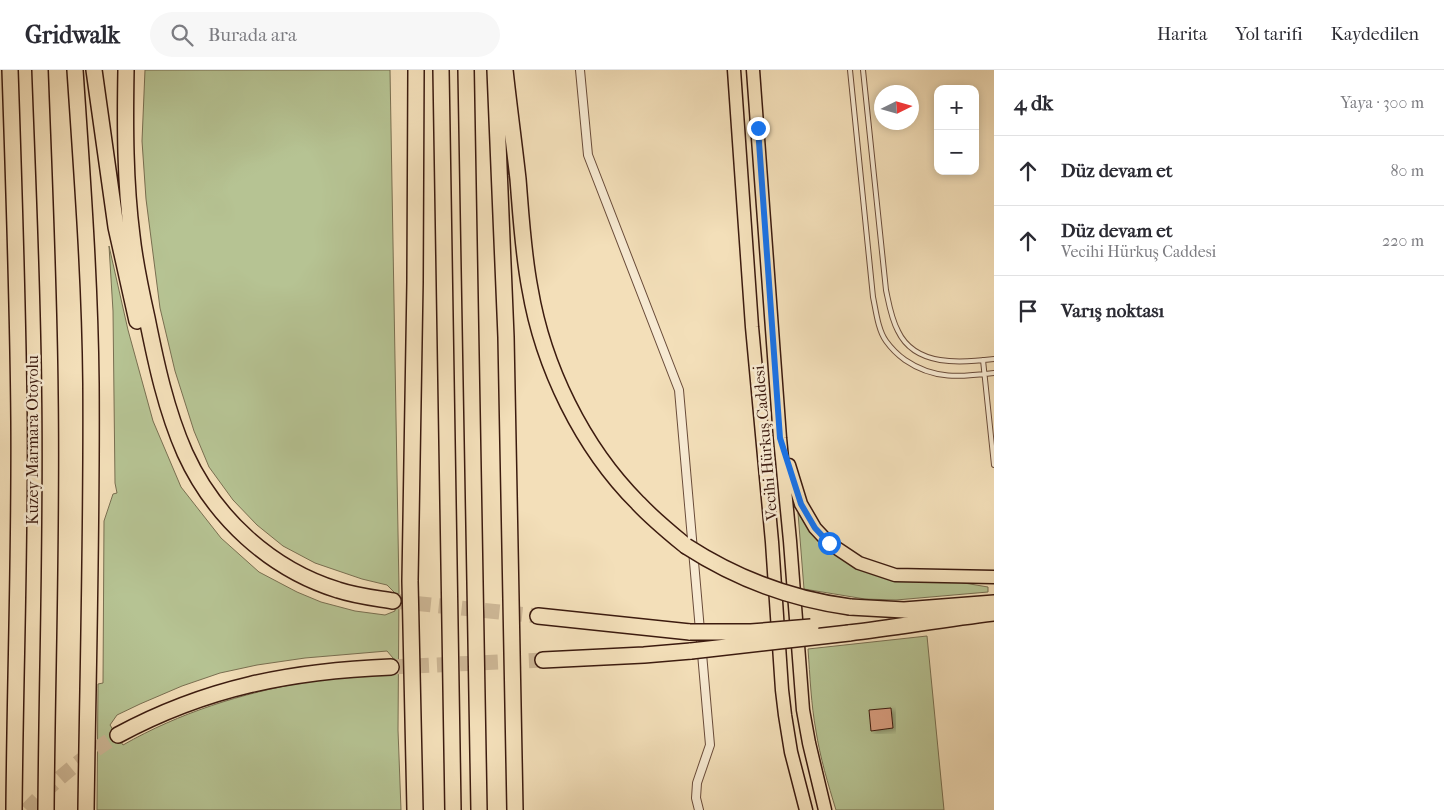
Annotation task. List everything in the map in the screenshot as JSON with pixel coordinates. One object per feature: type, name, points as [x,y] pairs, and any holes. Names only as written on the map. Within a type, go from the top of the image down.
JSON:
[{"type":"highway","name":"Kuzey Marmara Otoyolu","points":[[10,70],[19,422],[18,630],[14,810]]},
{"type":"highway","name":"Kuzey Marmara Otoyolu","points":[[40,70],[50,405],[50,589],[46,810]]},
{"type":"highway","points":[[75,70],[84,206],[91,383],[86,810]]},
{"type":"highway","points":[[94,70],[116,227],[156,392],[179,446],[209,495],[230,521],[248,539],[274,559],[307,578],[338,590],[393,601]]},
{"type":"highway","points":[[126,70],[126,170],[136,267],[162,383],[178,433],[192,467]]},
{"type":"highway","points":[[406,70],[415,131]]},
{"type":"highway","points":[[415,810],[410,581],[416,70]]},
{"type":"highway","points":[[441,70],[454,810]]},
{"type":"highway","points":[[466,70],[479,810]]},
{"type":"highway","points":[[495,70],[506,337],[515,810]]},
{"type":"highway","points":[[505,70],[528,282],[541,338],[563,394],[581,427],[617,480],[637,502],[658,523],[686,546],[717,565],[749,580],[798,597],[850,608],[904,610],[994,602]]},
{"type":"highway","points":[[543,660],[692,651],[848,629],[902,619],[956,618],[994,613]]},
{"type":"highway","points":[[538,616],[690,632],[848,629]]},
{"type":"highway","points":[[118,735],[171,709],[246,685],[301,674],[358,668],[392,667]]},
{"type":"main road","name":"Vecihi Hürkuş Caddesi","points":[[734,70],[753,337],[772,542],[782,690],[791,752],[806,810]]},
{"type":"main road","name":"Vecihi Hürkuş Caddesi","points":[[753,70],[780,438],[804,710],[809,743],[825,810]]},
{"type":"main road","points":[[780,438],[801,504],[815,528],[829,543],[843,553],[859,563],[895,575],[994,577]]},
{"type":"street","points":[[580,70],[588,155],[679,390],[710,745],[697,783],[696,798],[699,810]]},
{"type":"lane","points":[[850,70],[873,297],[876,316],[886,341],[899,356],[917,368],[935,374],[954,376],[994,373]]},
{"type":"lane","points":[[864,70],[886,290],[891,315],[898,332],[909,345],[919,352],[938,360],[955,362],[994,359]]},
{"type":"lane","points":[[983,360],[994,465]]},
{"type":"green space","points":[[145,70],[390,70],[399,590],[398,730],[401,810],[97,810],[98,684],[103,683],[104,521],[113,494],[117,493],[115,483],[113,311],[109,246],[128,330],[153,421],[181,487],[221,538],[259,572],[321,602],[355,611],[385,615],[395,611],[394,592],[387,585],[362,579],[315,563],[283,546],[257,525],[233,500],[209,467],[194,431],[175,371],[160,308],[146,199],[142,141]],"holes":[[[387,651],[393,658],[393,671],[306,682],[235,698],[166,723],[123,745],[110,725],[117,715],[140,704],[182,686],[220,673],[305,658]]]},
{"type":"green space","points":[[798,513],[812,534],[859,568],[875,575],[893,580],[952,581],[988,587],[988,592],[896,600],[865,599],[804,589]]},
{"type":"green space","points":[[927,636],[944,810],[836,810],[824,771],[814,721],[808,649]]},
{"type":"building","points":[[891,708],[893,728],[871,731],[869,710]]},
{"type":"tunnel","points":[[393,601],[538,616]]},
{"type":"tunnel","points":[[391,667],[543,660]]},
{"type":"tunnel","points":[[27,810],[70,769],[118,735]]},
{"type":"route","points":[[758,128],[780,438],[801,504],[815,528],[829,543]]}]
